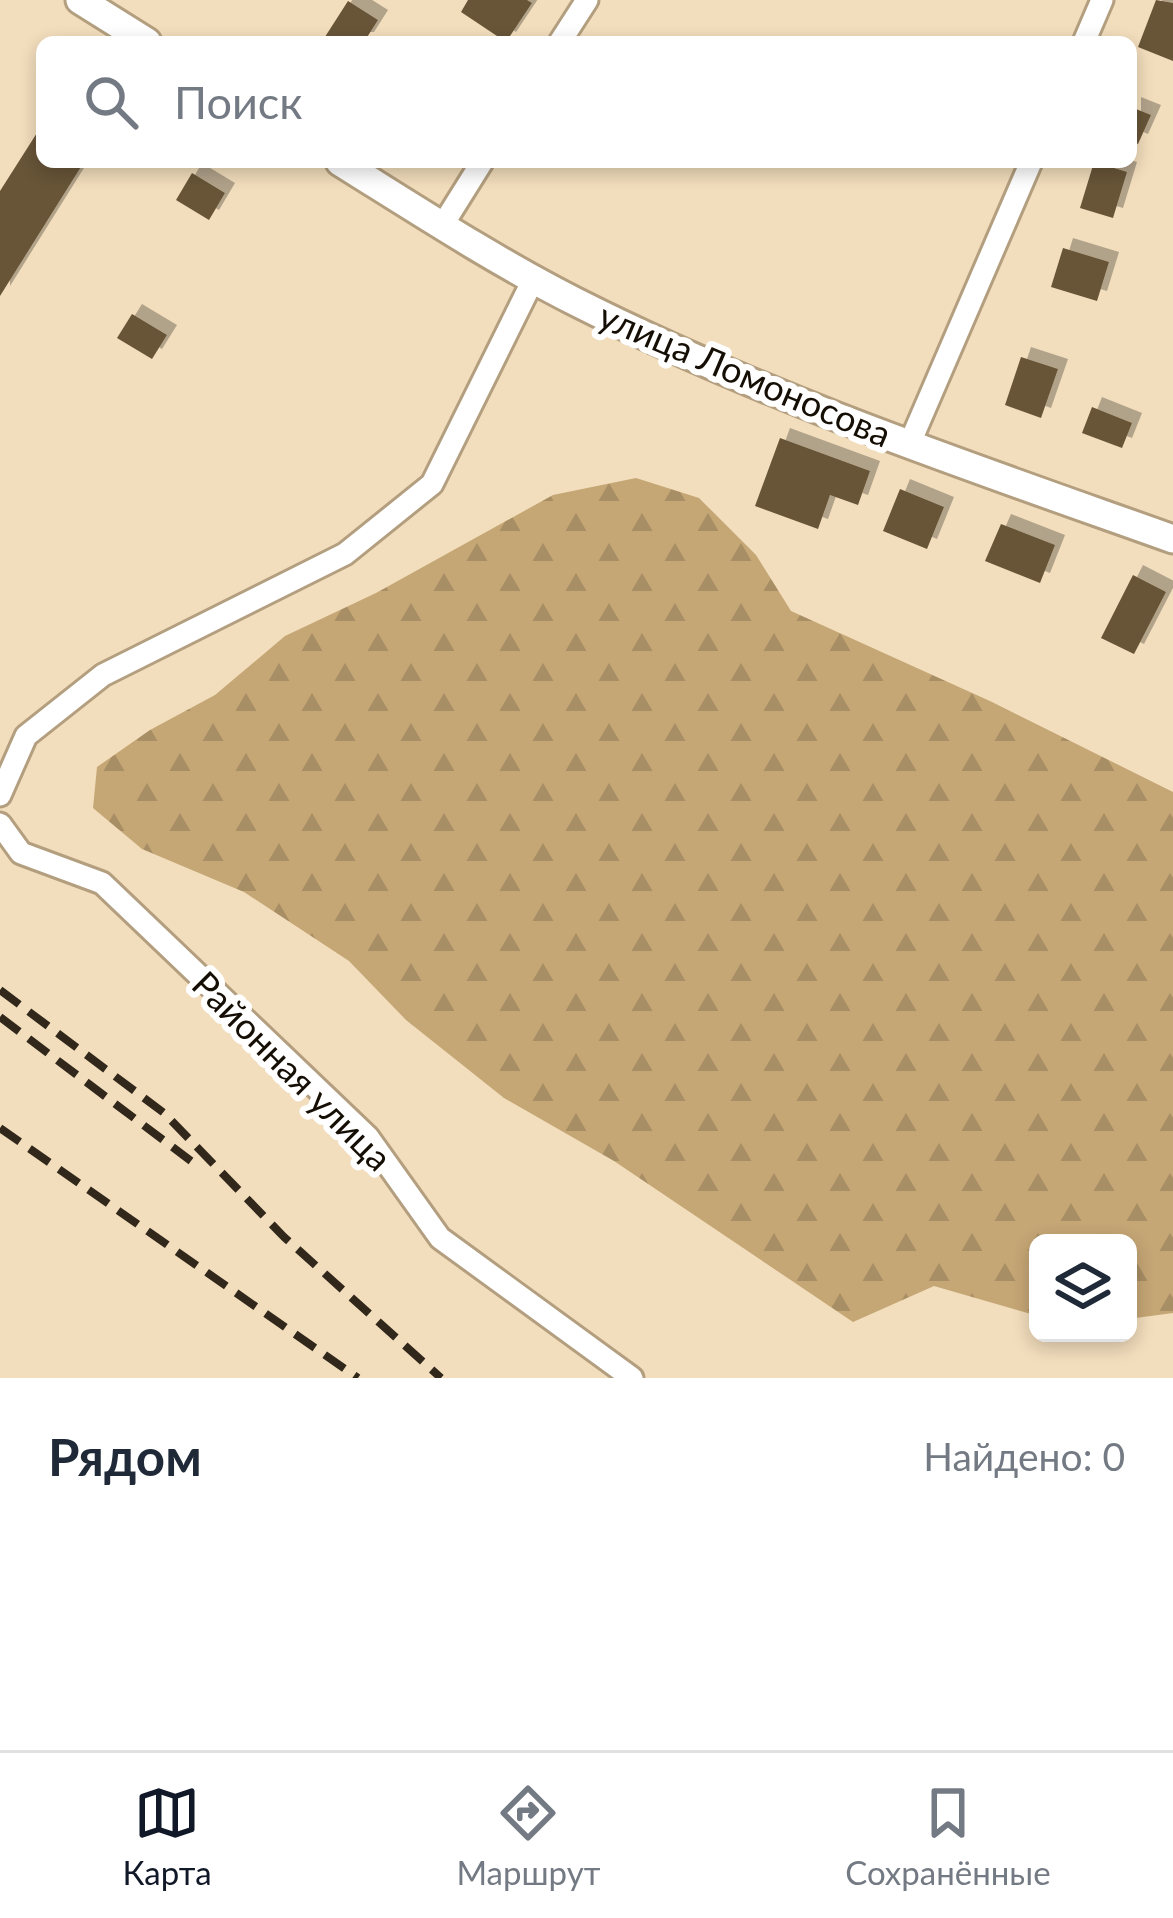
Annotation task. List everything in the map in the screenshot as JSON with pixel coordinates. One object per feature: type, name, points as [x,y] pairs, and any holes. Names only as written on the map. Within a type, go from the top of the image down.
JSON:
[{"type":"street","points":[[80,0],[137,36]]},
{"type":"street","points":[[564,36],[587,0]]},
{"type":"street","points":[[1087,36],[1102,0]]},
{"type":"street","name":"улица Ломоносова","points":[[350,168],[574,301],[752,383],[1173,539]]},
{"type":"street","points":[[442,226],[478,168]]},
{"type":"street","points":[[909,445],[1028,168]]},
{"type":"street","points":[[0,795],[26,736],[104,675],[345,554],[432,484],[534,278]]},
{"type":"street","name":"Районная улица","points":[[0,824],[21,853],[102,883],[368,1137],[440,1238],[632,1378]]},
{"type":"green space","points":[[636,478],[699,498],[756,555],[791,611],[992,702],[1173,792],[1173,1313],[1137,1318],[1137,1234],[1029,1234],[1029,1313],[934,1286],[853,1322],[614,1161],[504,1098],[406,1020],[349,961],[244,892],[142,849],[93,808],[97,767],[150,730],[215,695],[285,636],[376,593],[553,495]]},
{"type":"building","points":[[468,0],[532,3],[510,36],[497,36],[461,12]]},
{"type":"building","points":[[1156,0],[1173,3],[1173,61],[1138,47]]},
{"type":"building","points":[[348,1],[378,20],[368,36],[326,36]]},
{"type":"building","points":[[1137,109],[1151,115],[1137,144]]},
{"type":"building","points":[[36,134],[36,168],[80,168],[0,296],[0,191]]},
{"type":"building","points":[[1092,168],[1127,172],[1113,218],[1080,208]]},
{"type":"building","points":[[192,173],[225,193],[209,220],[176,200]]},
{"type":"building","points":[[1063,248],[1109,262],[1097,301],[1051,287]]},
{"type":"building","points":[[132,314],[167,335],[152,359],[117,338]]},
{"type":"building","points":[[1021,357],[1058,369],[1041,418],[1005,405]]},
{"type":"building","points":[[1092,407],[1132,423],[1122,448],[1082,433]]},
{"type":"building","points":[[780,438],[870,471],[858,505],[830,495],[818,529],[755,506]]},
{"type":"building","points":[[900,489],[944,507],[927,549],[883,531]]},
{"type":"building","points":[[1001,524],[1055,545],[1040,583],[985,561]]},
{"type":"building","points":[[1133,575],[1166,592],[1134,654],[1101,638]]},
{"type":"railway","points":[[0,990],[164,1113],[284,1237],[441,1378]]},
{"type":"railway","points":[[0,1017],[191,1161]]},
{"type":"railway","points":[[0,1128],[358,1378]]}]
